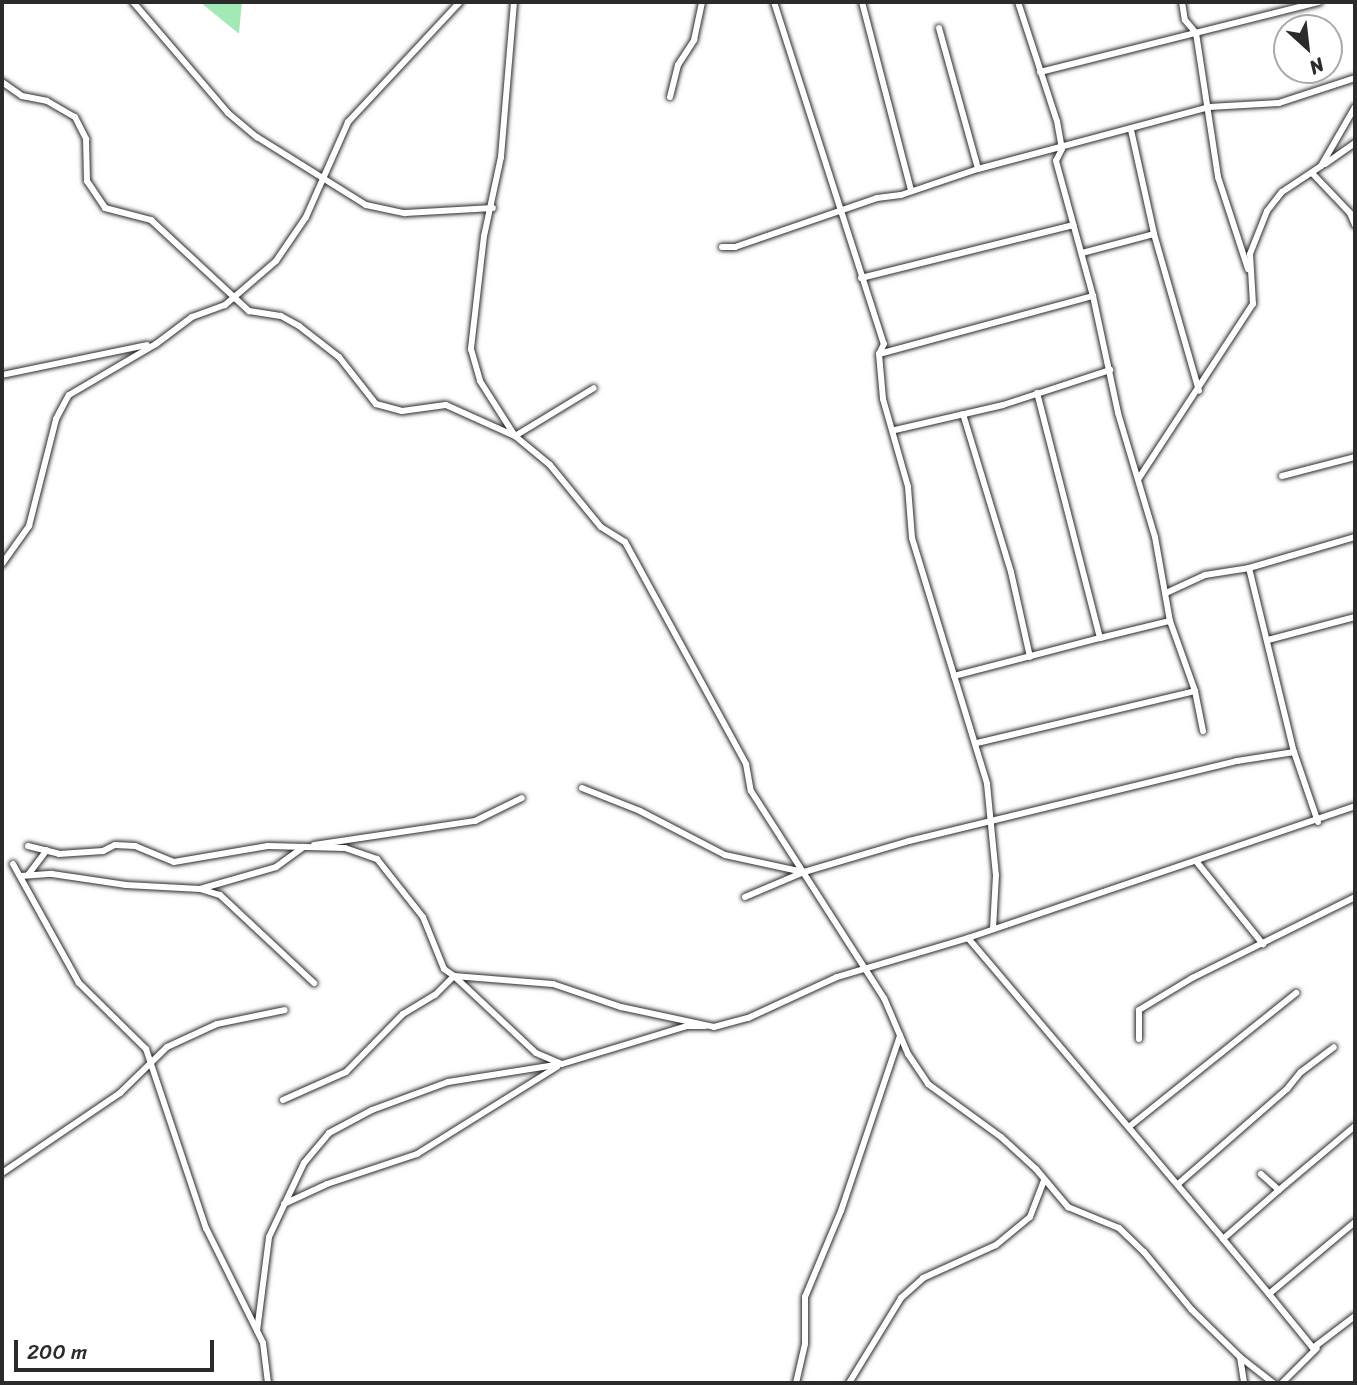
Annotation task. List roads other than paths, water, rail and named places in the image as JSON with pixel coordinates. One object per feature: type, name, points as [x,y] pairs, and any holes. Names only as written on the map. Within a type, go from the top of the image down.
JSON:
[{"type":"street","points":[[132,2],[228,113],[257,137],[325,178],[383,211],[492,208]]},
{"type":"street","points":[[2,564],[29,526],[61,406],[93,377],[156,344],[192,317],[236,298],[286,249],[325,178],[348,122],[460,2]]},
{"type":"street","points":[[514,2],[492,208],[484,236],[471,349],[480,381],[515,436]]},
{"type":"street","points":[[670,97],[678,65],[694,40],[702,2]]},
{"type":"street","points":[[774,2],[884,344],[879,354],[883,399],[895,430],[914,515],[912,538],[976,743],[992,820],[993,929]]},
{"type":"street","points":[[862,2],[911,190]]},
{"type":"street","points":[[1018,2],[1062,149],[1056,161],[1139,478],[1170,621],[1195,691],[1203,731]]},
{"type":"street","points":[[1182,2],[1185,20],[1196,33],[1218,177],[1252,283]]},
{"type":"street","points":[[1040,72],[1320,2]]},
{"type":"street","points":[[939,28],[978,169]]},
{"type":"street","points":[[722,247],[735,247],[841,209],[978,169],[1062,149],[1209,107],[1279,103],[1355,78]]},
{"type":"street","points":[[2,82],[22,96],[47,101],[75,117],[86,139],[83,165],[97,201],[110,212],[151,220],[249,311],[281,316],[299,326],[339,356],[376,404],[402,411],[446,405],[515,436],[550,465],[601,527],[625,542],[746,764],[751,791],[863,970],[884,998],[900,1036],[928,1084],[1001,1137],[1068,1207],[1119,1228],[1240,1357],[1273,1383]]},
{"type":"street","points":[[1321,166],[1355,107]]},
{"type":"street","points":[[1131,130],[1154,234],[1199,391]]},
{"type":"street","points":[[1139,478],[1199,391],[1253,304],[1250,254],[1267,211],[1282,192],[1355,143]]},
{"type":"street","points":[[1312,173],[1350,213],[1355,225]]},
{"type":"street","points":[[861,278],[1074,225]]},
{"type":"street","points":[[1082,253],[1154,234]]},
{"type":"street","points":[[879,354],[1093,296]]},
{"type":"street","points":[[2,374],[156,344]]},
{"type":"street","points":[[895,430],[963,414],[1110,370]]},
{"type":"street","points":[[515,436],[594,388]]},
{"type":"street","points":[[1037,393],[1100,638]]},
{"type":"street","points":[[963,414],[1011,572],[1030,657]]},
{"type":"street","points":[[1282,476],[1355,457]]},
{"type":"street","points":[[1166,593],[1205,575],[1249,568],[1355,537]]},
{"type":"street","points":[[1249,568],[1294,752],[1318,822]]},
{"type":"street","points":[[1268,640],[1355,617]]},
{"type":"street","points":[[954,676],[1170,621]]},
{"type":"street","points":[[976,743],[1195,691]]},
{"type":"street","points":[[745,897],[804,872],[992,820],[1237,761],[1294,752]]},
{"type":"street","points":[[582,788],[640,811],[725,855],[804,872]]},
{"type":"street","points":[[25,876],[200,889],[276,867],[304,847],[475,821],[523,798]]},
{"type":"street","points":[[257,1331],[262,1268],[284,1204],[304,1163],[329,1133],[372,1110],[448,1082],[562,1064],[687,1026],[713,1027],[748,1018],[863,970],[1318,822],[1355,806]]},
{"type":"street","points":[[28,846],[47,850],[103,851],[125,845],[174,862],[268,846],[345,848],[377,859],[423,918],[444,969],[536,1053],[562,1064]]},
{"type":"street","points":[[25,876],[47,850]]},
{"type":"street","points":[[1196,861],[1264,944]]},
{"type":"street","points":[[13,864],[25,876],[79,983],[137,1037],[150,1062],[206,1228],[257,1331],[268,1367],[268,1383]]},
{"type":"street","points":[[200,889],[236,906],[314,983]]},
{"type":"street","points":[[1139,1039],[1139,1010],[1192,978],[1355,897]]},
{"type":"street","points":[[968,938],[1317,1348]]},
{"type":"street","points":[[454,976],[553,984],[621,1007],[713,1027]]},
{"type":"street","points":[[283,1100],[346,1072],[398,1019],[439,992],[454,976]]},
{"type":"street","points":[[1130,1126],[1296,993]]},
{"type":"street","points":[[2,1173],[120,1093],[150,1062],[204,1029],[285,1010]]},
{"type":"street","points":[[796,1383],[805,1344],[805,1297],[841,1211],[900,1036]]},
{"type":"street","points":[[1178,1184],[1287,1089],[1301,1072],[1334,1047]]},
{"type":"street","points":[[284,1204],[327,1184],[417,1154],[562,1064]]},
{"type":"street","points":[[1223,1239],[1355,1126]]},
{"type":"street","points":[[1261,1174],[1279,1190]]},
{"type":"street","points":[[849,1383],[901,1298],[923,1278],[996,1245],[1030,1216],[1044,1180]]},
{"type":"street","points":[[1269,1294],[1355,1222]]},
{"type":"street","points":[[1282,1383],[1317,1348],[1355,1316]]},
{"type":"street","points":[[1240,1357],[1244,1383]]}]
